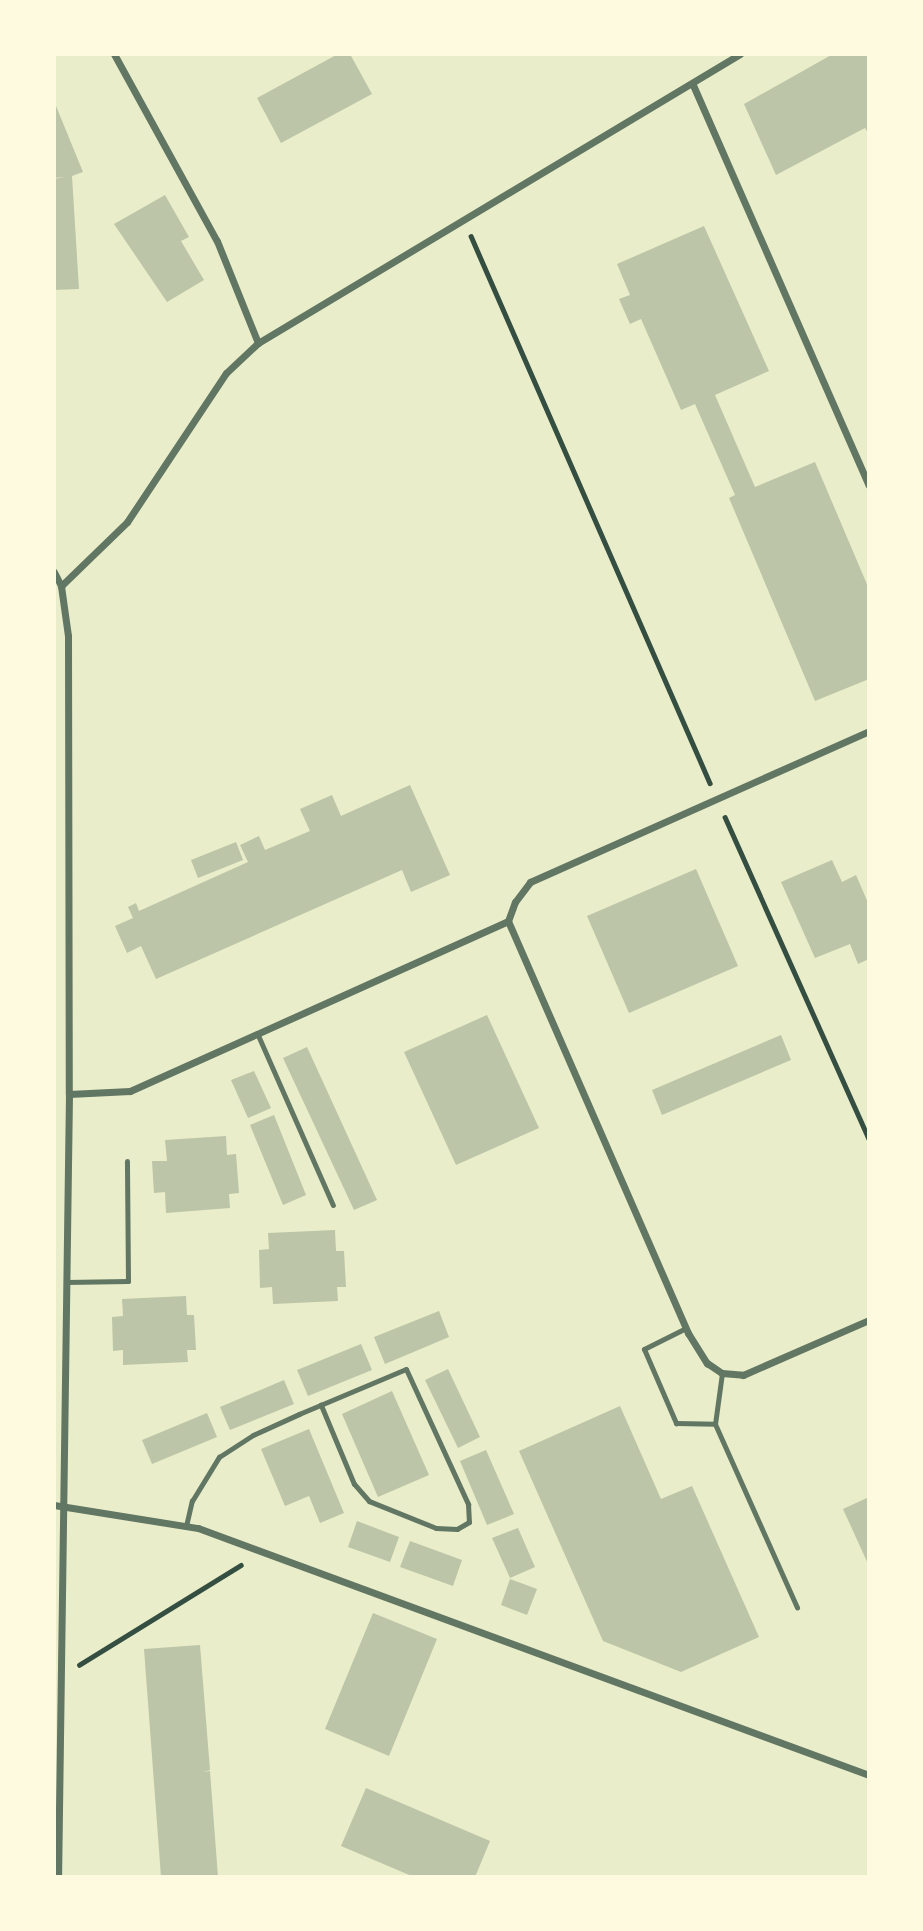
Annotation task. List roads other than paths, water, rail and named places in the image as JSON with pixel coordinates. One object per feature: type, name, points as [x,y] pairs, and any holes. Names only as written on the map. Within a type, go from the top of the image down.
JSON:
[{"type":"street","points":[[114,54],[217,241],[258,343]]},
{"type":"street","points":[[58,586],[127,522],[226,373],[258,343],[693,85],[740,54]]},
{"type":"street","points":[[693,85],[869,485]]},
{"type":"street","points":[[54,572],[68,636],[69,1094],[58,1506],[58,1877]]},
{"type":"street","points":[[69,1094],[130,1091],[508,921],[530,882],[869,731]]},
{"type":"street","points":[[508,921],[686,1328],[707,1363],[722,1373],[743,1375],[869,1320]]},
{"type":"street","points":[[58,1506],[186,1526],[869,1775]]},
{"type":"lane","points":[[257,1033],[333,1205]]},
{"type":"lane","points":[[66,1282],[128,1281],[127,1161]]},
{"type":"lane","points":[[686,1328],[644,1349],[676,1423],[715,1424]]},
{"type":"lane","points":[[186,1526],[191,1501],[219,1457],[253,1435],[321,1405],[406,1369],[468,1504],[469,1522],[457,1529],[436,1528],[369,1501],[354,1484],[321,1405]]},
{"type":"lane","points":[[722,1373],[715,1424],[797,1607]]}]
